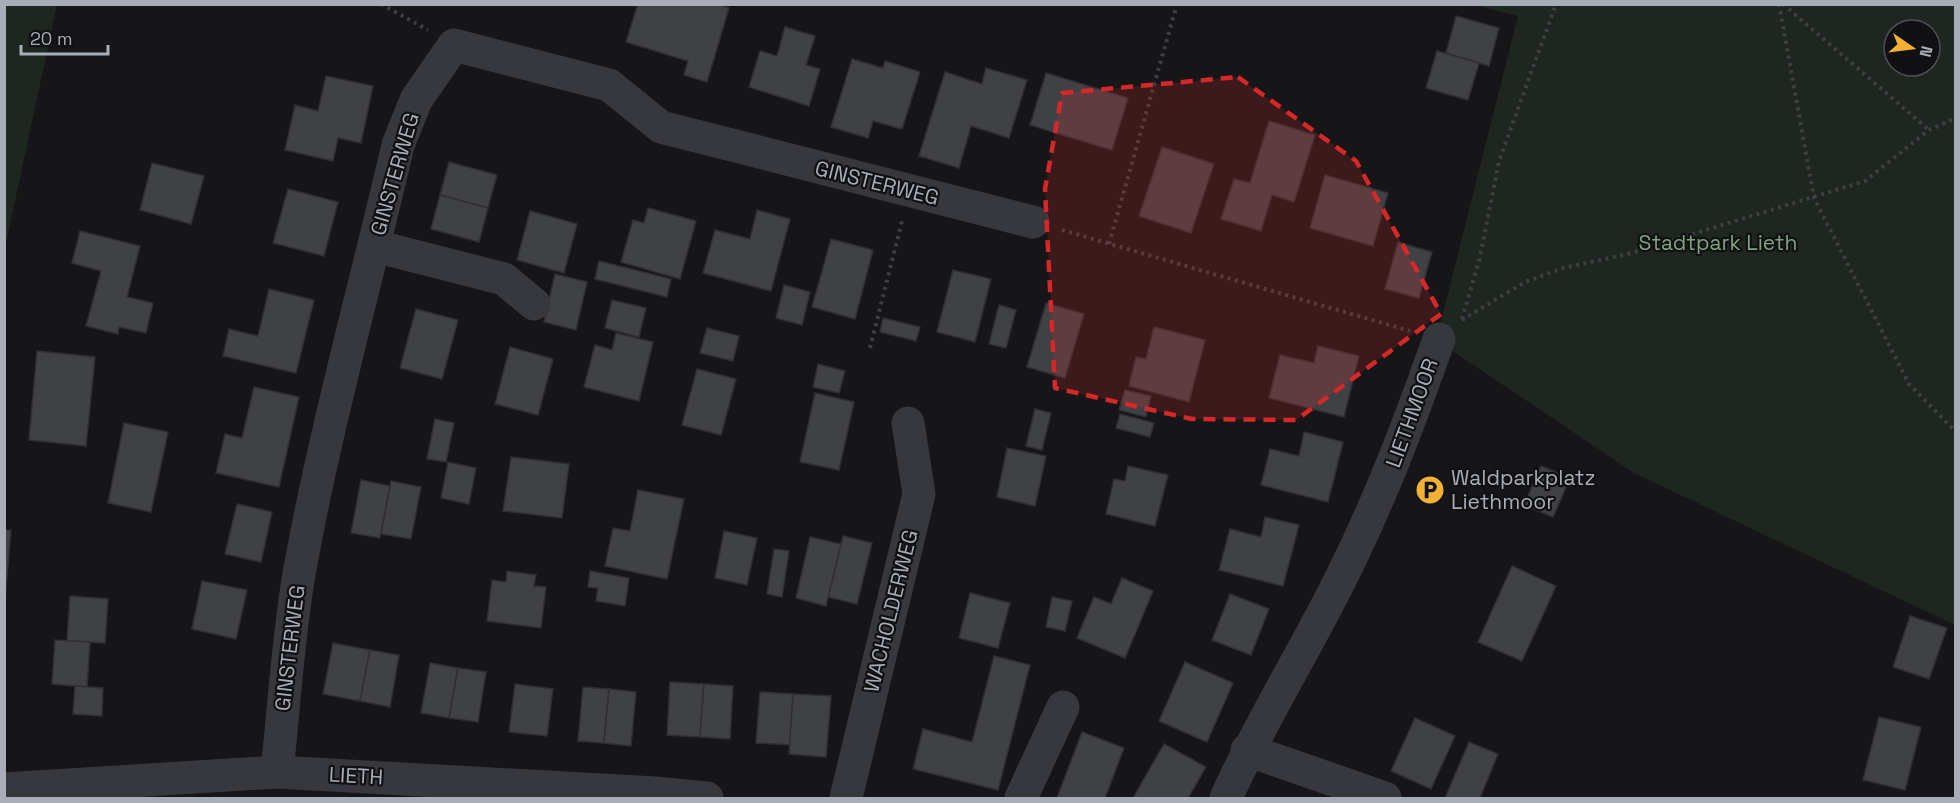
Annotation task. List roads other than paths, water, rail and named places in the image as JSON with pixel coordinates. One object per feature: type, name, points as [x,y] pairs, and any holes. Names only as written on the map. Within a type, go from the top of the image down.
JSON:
[{"type":"street","name":"GINSTERWEG","points":[[277,772],[285,681],[299,574],[323,458],[398,145],[412,109],[454,45],[609,85],[661,127],[1033,222]]},
{"type":"street","points":[[375,246],[504,279],[534,304]]},
{"type":"street","name":"LIETHMOOR","points":[[1226,798],[1247,750],[1342,577],[1395,461],[1450,330]]},
{"type":"street","name":"WACHOLDERWEG","points":[[846,798],[919,494],[908,423]]},
{"type":"street","points":[[1021,798],[1063,707]]},
{"type":"street","points":[[1247,750],[1385,798]]},
{"type":"street","name":"LIETH","points":[[4,789],[277,772],[655,793],[707,798]]},
{"type":"place","name":"Waldparkplatz Liethmoor","points":[[1430,490]]},
{"type":"park label","name":"Stadtpark Lieth","points":[[1718,243]]}]
